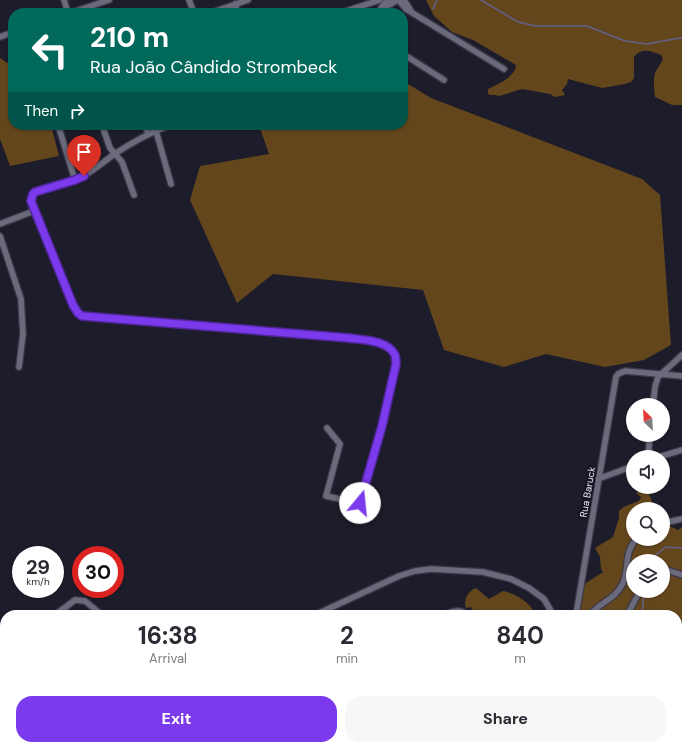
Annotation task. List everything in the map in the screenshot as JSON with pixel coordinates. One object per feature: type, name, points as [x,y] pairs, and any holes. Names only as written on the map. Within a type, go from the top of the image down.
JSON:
[{"type":"street","points":[[85,8],[110,0]]},
{"type":"street","points":[[224,8],[248,0]]},
{"type":"street","points":[[363,8],[380,0]]},
{"type":"street","points":[[381,8],[389,0]]},
{"type":"street","points":[[386,8],[400,1],[408,8]]},
{"type":"street","points":[[235,4],[236,8]]},
{"type":"street","points":[[408,8],[504,69]]},
{"type":"street","points":[[408,57],[444,80]]},
{"type":"street","points":[[60,130],[75,180]]},
{"type":"street","points":[[104,130],[108,144],[114,154],[122,162],[134,195]]},
{"type":"street","points":[[147,130],[148,134]]},
{"type":"street","points":[[171,184],[156,131],[148,134],[114,154],[96,169],[75,180],[35,192],[33,194],[31,201],[34,211],[73,305],[78,313],[82,316],[349,338],[379,343],[389,348],[395,356],[396,364],[382,426],[360,503],[326,496],[340,444],[327,428]]},
{"type":"street","points":[[0,224],[34,211]]},
{"type":"street","points":[[0,236],[21,299],[23,334],[19,367]]},
{"type":"street","points":[[654,398],[656,380],[682,355]]},
{"type":"street","name":"Rua Baruck","points":[[577,610],[616,377],[618,374],[625,371],[661,374]]},
{"type":"street","points":[[661,374],[682,376]]},
{"type":"street","points":[[670,454],[682,450]]},
{"type":"street","points":[[598,479],[626,469]]},
{"type":"street","points":[[670,522],[682,519]]},
{"type":"street","points":[[596,610],[614,595],[623,584],[626,576],[627,559],[632,546]]},
{"type":"street","points":[[327,610],[399,576],[415,571],[431,569],[483,572],[511,579],[529,588],[544,599],[550,610]]},
{"type":"street","points":[[670,571],[682,575]]},
{"type":"street","points":[[630,610],[636,598]]},
{"type":"street","points":[[61,610],[74,600],[85,601],[96,610]]},
{"type":"shaded area","points":[[426,0],[682,0],[682,105],[672,105],[655,97],[655,73],[663,59],[661,55],[647,51],[640,52],[634,57],[634,78],[631,82],[625,84],[602,88],[568,79],[567,84],[562,90],[565,95],[555,97],[550,94],[522,89],[499,96],[490,95],[488,94],[488,89],[501,83],[510,76],[516,65],[473,40],[452,32],[434,16]]},
{"type":"shaded area","points":[[0,58],[8,62],[8,130],[52,130],[59,156],[10,166],[0,139]]},
{"type":"shaded area","points":[[408,84],[431,98],[642,179],[660,195],[671,345],[644,360],[605,367],[546,354],[504,367],[444,350],[423,290],[273,274],[237,303],[190,200],[200,166],[269,154],[261,130],[408,130]]},
{"type":"shaded area","points":[[637,494],[648,494],[652,502],[636,502],[640,500],[641,497]]},
{"type":"shaded area","points":[[626,506],[626,546],[670,546],[670,526],[678,530],[682,527],[682,610],[578,610],[584,586],[586,583],[603,572],[601,569],[600,557],[595,548],[613,537],[619,518],[619,511]]},
{"type":"shaded area","points":[[476,588],[489,599],[503,591],[522,599],[532,610],[472,610],[471,607],[466,608],[465,605],[467,596]]},
{"type":"waterway","points":[[433,9],[437,0]]},
{"type":"waterway","points":[[481,0],[518,22],[536,26],[587,26],[625,41],[647,44],[682,38]]},
{"type":"waterway","points":[[657,554],[666,547],[682,548]]},
{"type":"waterway","points":[[642,610],[643,598]]},
{"type":"route","points":[[84,176],[35,192],[31,201],[73,305],[82,316],[349,338],[379,343],[389,348],[395,356],[396,364],[382,426],[360,503]]}]
